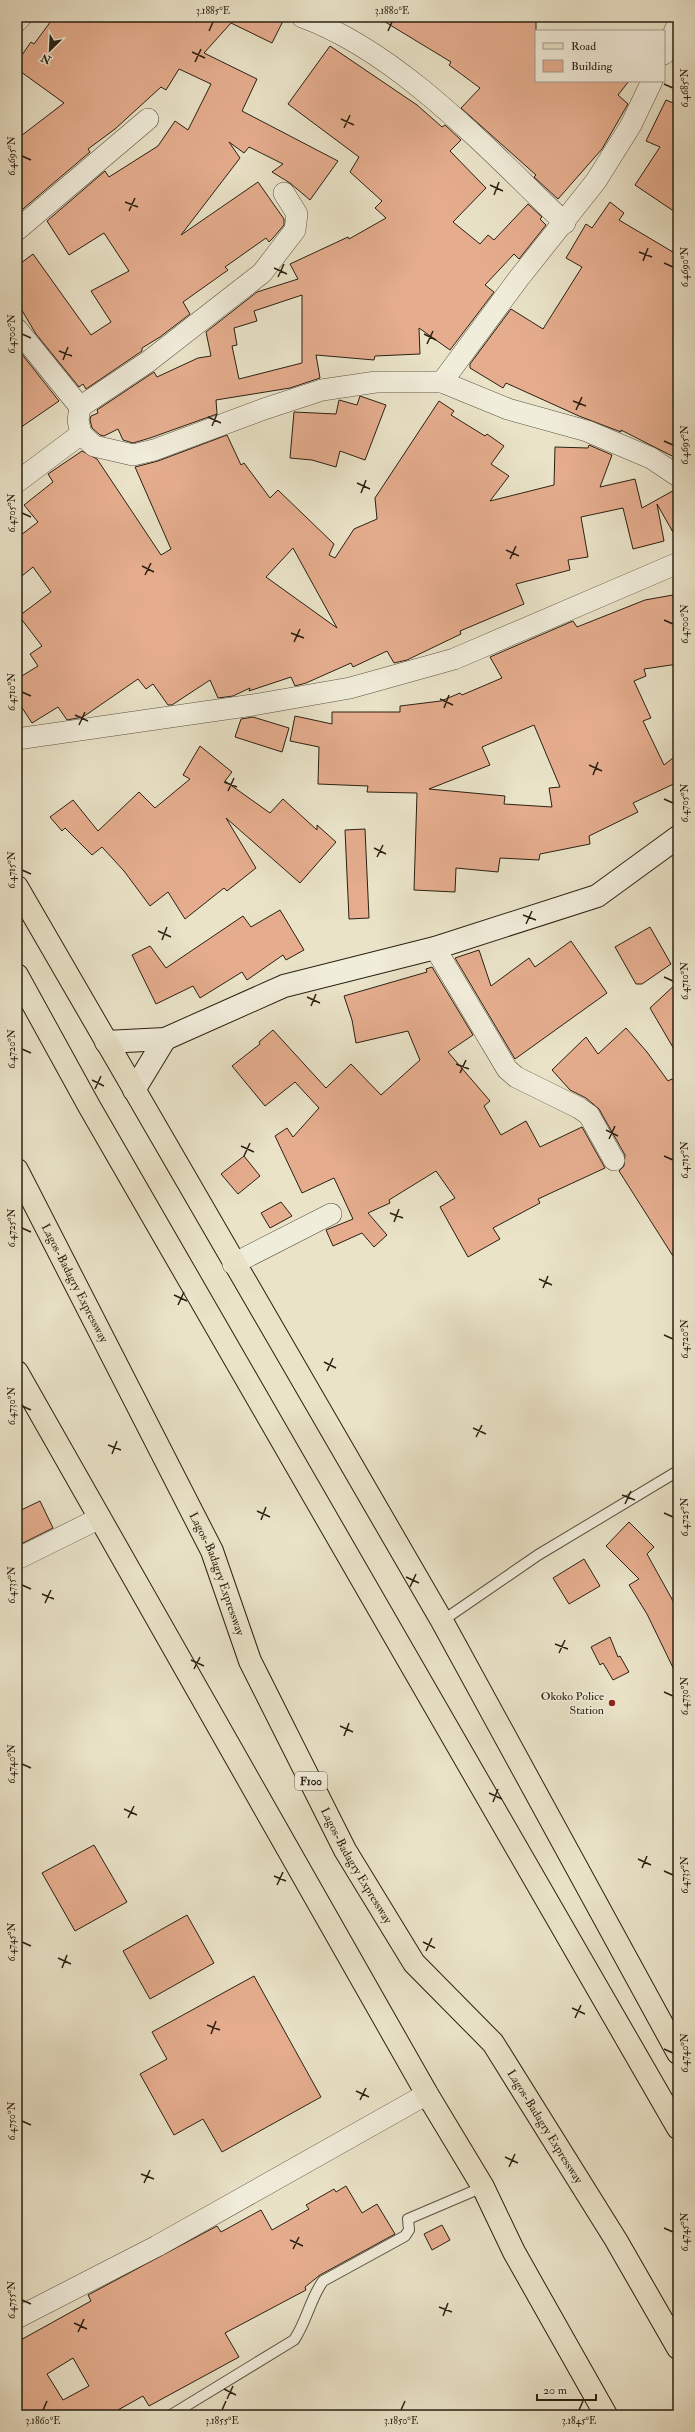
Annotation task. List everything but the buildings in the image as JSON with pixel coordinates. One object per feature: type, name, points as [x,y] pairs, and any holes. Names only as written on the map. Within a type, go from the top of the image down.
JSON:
[{"type":"main road","points":[[106,1042],[165,1039],[284,986],[435,948],[597,896],[678,837]]},
{"type":"main road","points":[[17,887],[233,1264],[442,1621],[678,2053]]},
{"type":"main road","points":[[17,975],[89,1106],[678,2128]]},
{"type":"main road","points":[[134,1090],[165,1039]]},
{"type":"main road","name":"Lagos-Badagry Expressway","points":[[17,1170],[212,1551],[250,1661],[345,1850],[414,1963],[493,2042],[616,2240],[678,2348]]},
{"type":"main road","points":[[17,1372],[427,2094],[482,2187],[514,2252],[606,2415]]},
{"type":"street","points":[[17,21],[21,17]]},
{"type":"street","points":[[302,17],[324,25],[392,66],[451,116],[565,223]]},
{"type":"street","points":[[665,52],[678,24]]},
{"type":"street","points":[[442,382],[519,278],[565,223],[596,181],[631,125],[652,82]]},
{"type":"street","points":[[17,230],[148,119]]},
{"type":"street","points":[[80,406],[149,361],[262,273],[295,230],[297,214],[284,193]]},
{"type":"street","points":[[17,329],[80,406],[78,420],[81,434],[94,446],[133,455],[154,450],[264,409],[322,390],[376,382],[442,382],[508,409],[587,431],[651,458],[678,476]]},
{"type":"street","points":[[17,482],[81,434]]},
{"type":"street","points":[[17,739],[350,688],[454,659],[678,563]]},
{"type":"street","points":[[435,948],[507,1069],[516,1077],[579,1108],[589,1115],[614,1160]]},
{"type":"street","points":[[233,1264],[331,1214]]},
{"type":"street","points":[[17,1559],[100,1518]]},
{"type":"street","points":[[17,2318],[157,2246],[427,2094]]},
{"type":"lane","points":[[442,1621],[538,1555],[678,1471]]},
{"type":"lane","points":[[171,2415],[294,2340],[301,2330],[316,2291],[323,2281],[405,2236],[409,2230],[408,2219],[482,2187]]},
{"type":"place","name":"Okoko Police Station","points":[[612,1703]]}]
